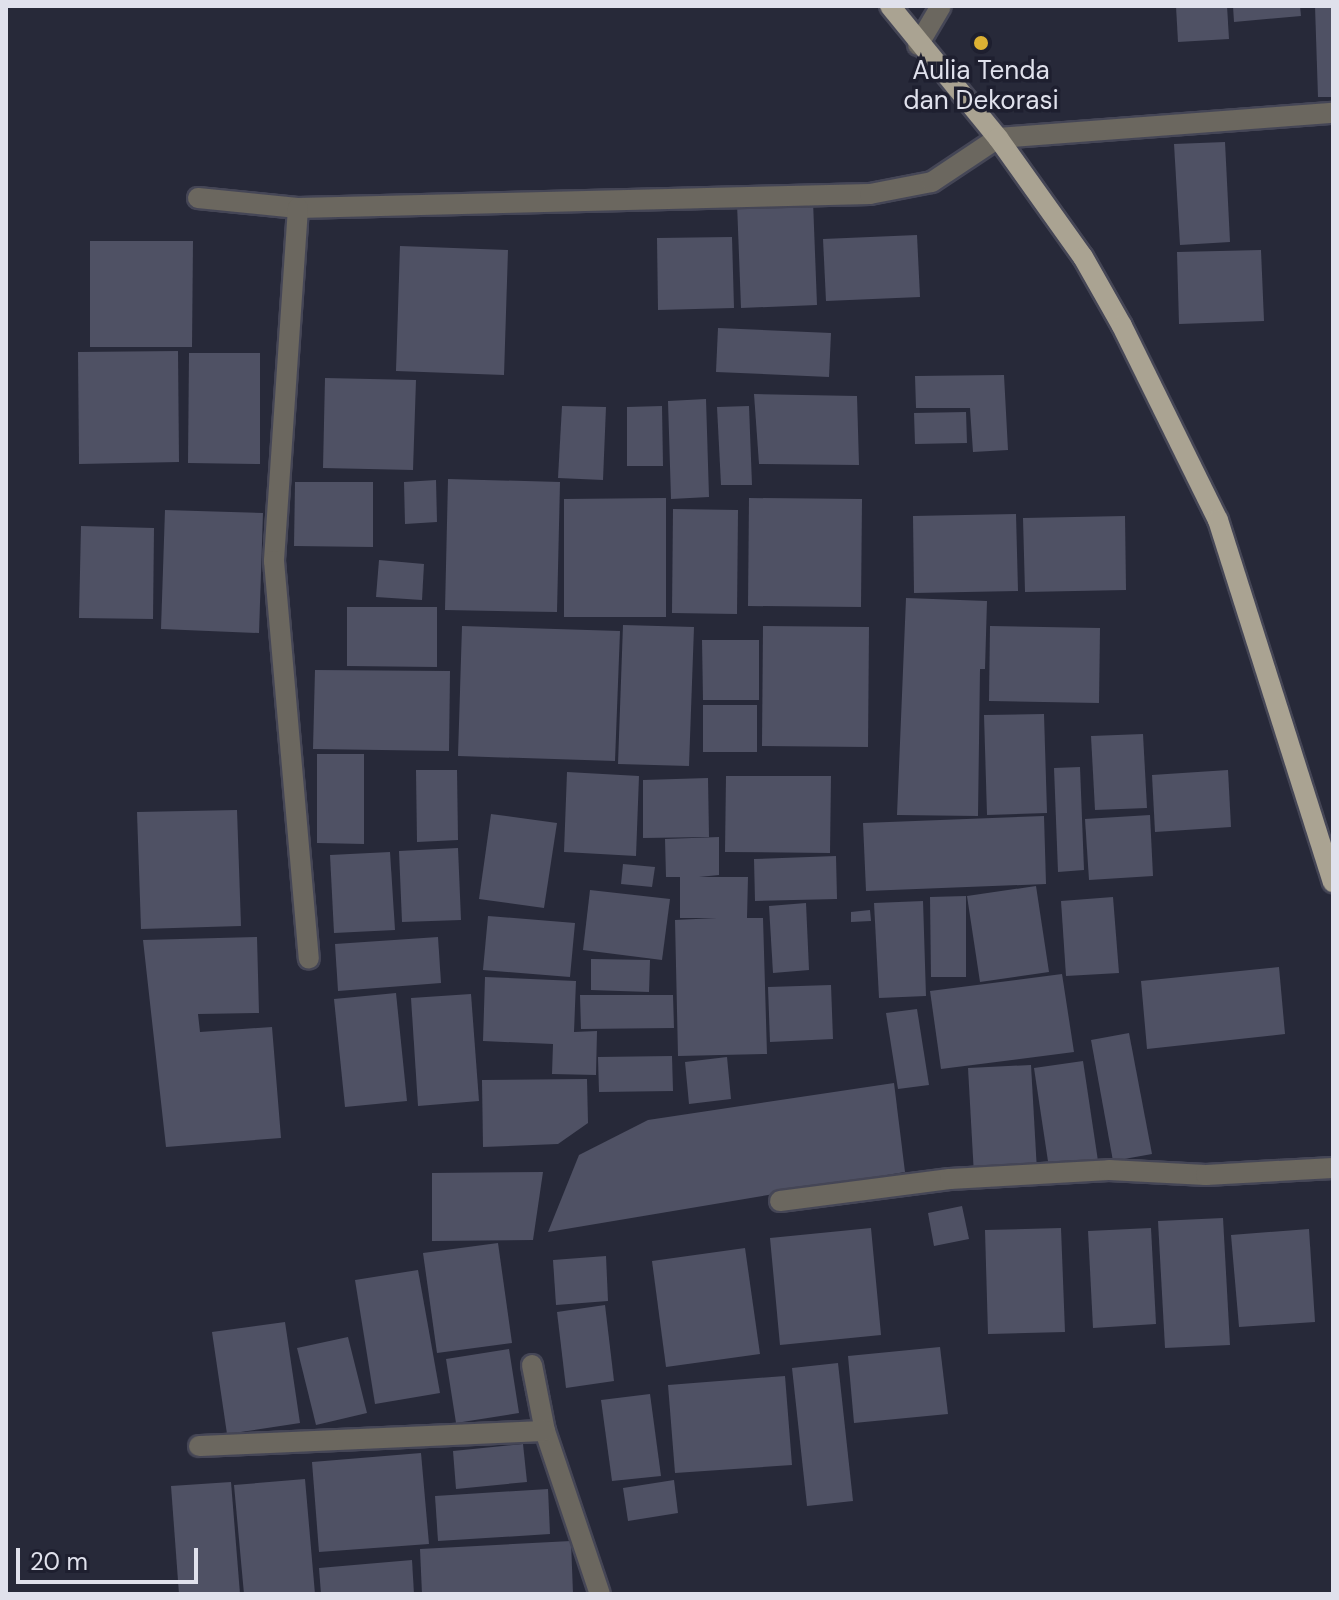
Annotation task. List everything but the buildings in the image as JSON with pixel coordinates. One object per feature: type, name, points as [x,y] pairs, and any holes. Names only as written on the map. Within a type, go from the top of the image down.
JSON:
[{"type":"main road","points":[[890,6],[918,45],[998,138],[1083,257],[1218,520],[1333,882]]},
{"type":"street","points":[[918,45],[941,6]]},
{"type":"street","points":[[198,198],[298,208],[870,194],[932,182],[998,138],[1333,113]]},
{"type":"street","points":[[298,208],[274,561],[309,958]]},
{"type":"street","points":[[780,1201],[965,1178],[1109,1170],[1295,1174],[1333,1168]]},
{"type":"street","points":[[532,1365],[545,1431],[600,1594]]},
{"type":"street","points":[[199,1446],[545,1431]]},
{"type":"place","name":"Aulia Tenda dan Dekorasi","points":[[981,43]]}]
